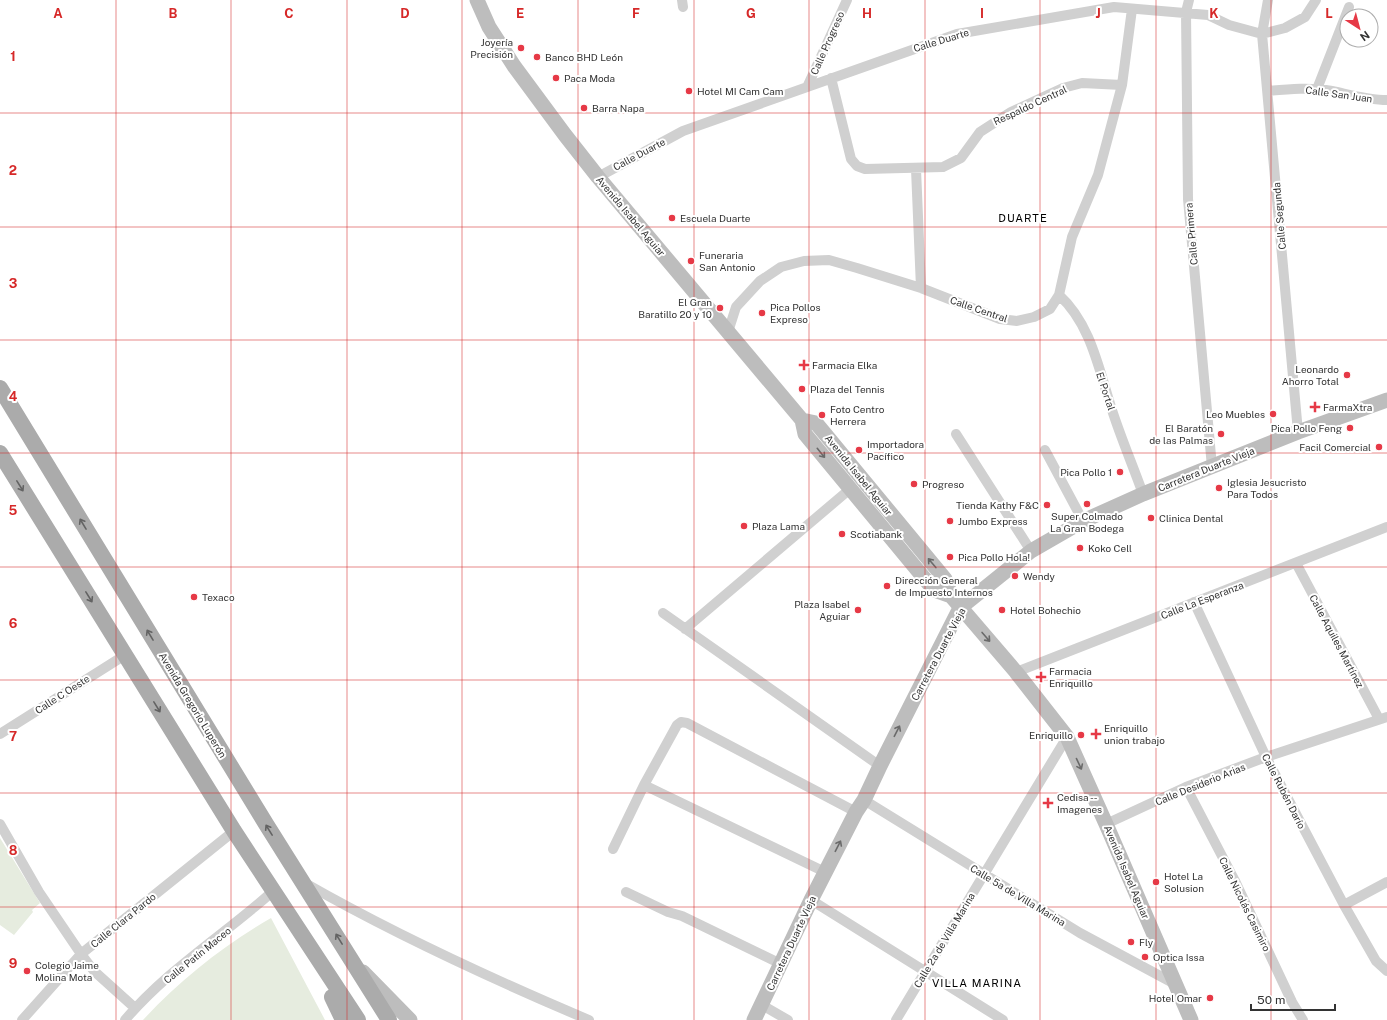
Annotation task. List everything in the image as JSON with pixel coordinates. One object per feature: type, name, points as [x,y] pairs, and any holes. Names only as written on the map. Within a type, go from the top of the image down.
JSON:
[{"type":"main road","name":"Avenida Isabel Aguiar","points":[[477,0],[489,27],[526,84],[598,177],[802,420],[805,434],[934,590],[955,602],[1016,672],[1067,737],[1191,1020]]},
{"type":"main road","name":"Avenida Gregorio Luperón","points":[[0,388],[302,881],[389,1020]]},
{"type":"main road","name":"Carretera Duarte Vieja","points":[[754,1020],[811,900],[880,766],[955,602],[1031,550],[1083,521],[1142,494],[1298,432],[1387,400]]},
{"type":"main road","name":"Avenida Isabel Aguiar","points":[[802,420],[816,423],[946,579],[955,602]]},
{"type":"main road","points":[[0,453],[272,892],[358,1020]]},
{"type":"main road","points":[[850,489],[862,480]]},
{"type":"main road","points":[[286,912],[343,1020]]},
{"type":"main road","points":[[353,962],[410,1020]]},
{"type":"street","name":"Calle Progreso","points":[[808,85],[846,0]]},
{"type":"street","points":[[1100,0],[1114,7]]},
{"type":"street","name":"Calle Primera","points":[[1189,0],[1186,12],[1188,199],[1212,467]]},
{"type":"street","name":"Calle Segunda","points":[[1268,0],[1262,34],[1298,432]]},
{"type":"street","name":"Calle Duarte","points":[[598,177],[683,131],[808,85],[957,34],[1114,7],[1208,15],[1229,25],[1262,34],[1285,28],[1305,17],[1316,0]]},
{"type":"street","points":[[1317,89],[1349,7]]},
{"type":"street","name":"Calle Central","points":[[728,332],[736,307],[760,281],[781,267],[804,261],[829,260],[921,288],[1000,319],[1017,321],[1034,317],[1050,309],[1058,295],[1072,237],[1098,175],[1122,85],[1132,9]]},
{"type":"street","name":"Respaldo Central","points":[[831,78],[849,151],[854,163],[865,169],[916,169],[942,167],[952,164],[961,158],[980,132],[990,124],[1011,112],[1063,88],[1082,83],[1122,85]]},
{"type":"street","name":"Calle San Juan","points":[[1268,91],[1297,88],[1317,89],[1370,100],[1387,100]]},
{"type":"street","points":[[916,169],[921,288]]},
{"type":"street","name":"El Portal","points":[[1058,295],[1071,306],[1088,335],[1142,494]]},
{"type":"street","points":[[956,434],[1031,550]]},
{"type":"street","points":[[1045,450],[1083,521]]},
{"type":"street","points":[[685,629],[850,489]]},
{"type":"street","name":"Calle La Esperanza","points":[[1016,672],[1387,527]]},
{"type":"street","name":"Calle Aquiles Martínez","points":[[1296,563],[1383,718]]},
{"type":"street","name":"Calle Rubén Darío","points":[[1194,602],[1266,757],[1344,905],[1376,961],[1387,971]]},
{"type":"street","points":[[663,613],[880,766]]},
{"type":"street","name":"Calle C Oeste","points":[[0,734],[125,655]]},
{"type":"street","name":"Calle Desiderio Arias","points":[[1106,824],[1186,788],[1266,757],[1383,718]]},
{"type":"street","name":"Calle 5a de Villa Marina","points":[[644,785],[677,725],[681,722],[687,723],[860,806],[984,874],[1080,932],[1176,984]]},
{"type":"street","name":"Calle 2a de Villa Marina","points":[[896,1020],[1067,737]]},
{"type":"street","points":[[613,849],[644,785],[825,872]]},
{"type":"street","name":"Calle Nicolás Casimiro","points":[[1186,788],[1235,881],[1292,1002],[1303,1020]]},
{"type":"street","points":[[0,824],[39,892],[81,954],[94,971],[135,1008]]},
{"type":"street","name":"Calle Clara Pardo","points":[[22,1020],[81,954],[234,831]]},
{"type":"street","points":[[302,881],[351,908],[500,982],[589,1020]]},
{"type":"street","points":[[1344,905],[1387,882]]},
{"type":"street","name":"Calle Patín Maceo","points":[[125,1020],[135,1008],[185,963],[245,917],[272,892]]},
{"type":"street","points":[[626,892],[668,912],[682,916],[781,964]]},
{"type":"street","points":[[811,900],[1003,1020]]},
{"type":"street","points":[[762,1005],[788,1020]]},
{"type":"shaded area","points":[[0,838],[40,903],[32,910],[33,912],[14,935],[0,925]]},
{"type":"shaded area","points":[[271,918],[325,1020],[143,1020],[172,991],[203,964],[236,940]]},
{"type":"place","name":"Joyería Precisión","points":[[521,48]]},
{"type":"place","name":"Banco BHD León","points":[[537,57]]},
{"type":"place","name":"Paca Moda","points":[[556,78]]},
{"type":"place","name":"Hotel MI Cam Cam","points":[[689,91]]},
{"type":"place","name":"Barra Napa","points":[[584,108]]},
{"type":"place","name":"Escuela Duarte","points":[[672,218]]},
{"type":"place","name":"Funeraria San Antonio","points":[[691,261]]},
{"type":"place","name":"El Gran Baratillo 20 y 10","points":[[720,308]]},
{"type":"place","name":"Pica Pollos Expreso","points":[[762,313]]},
{"type":"place","name":"Farmacia Elka","points":[[804,365]]},
{"type":"place","name":"Leonardo Ahorro Total","points":[[1347,375]]},
{"type":"place","name":"Plaza del Tennis","points":[[802,389]]},
{"type":"place","name":"FarmaXtra","points":[[1315,407]]},
{"type":"place","name":"Leo Muebles","points":[[1273,414]]},
{"type":"place","name":"Foto Centro Herrera","points":[[822,415]]},
{"type":"place","name":"Pica Pollo Feng","points":[[1350,428]]},
{"type":"place","name":"El Baratón de las Palmas","points":[[1221,434]]},
{"type":"place","name":"Facil Comercial","points":[[1379,447]]},
{"type":"place","name":"Importadora Pacífico","points":[[859,450]]},
{"type":"place","name":"Pica Pollo 1","points":[[1120,472]]},
{"type":"place","name":"Progreso","points":[[914,484]]},
{"type":"place","name":"Iglesia Jesucristo Para Todos","points":[[1219,488]]},
{"type":"place","name":"Super Colmado La Gran Bodega","points":[[1087,504]]},
{"type":"place","name":"Tienda Kathy F&C","points":[[1047,505]]},
{"type":"place","name":"Clinica Dental","points":[[1151,518]]},
{"type":"place","name":"Jumbo Express","points":[[950,521]]},
{"type":"place","name":"Plaza Lama","points":[[744,526]]},
{"type":"place","name":"Scotiabank","points":[[842,534]]},
{"type":"place","name":"Koko Cell","points":[[1080,548]]},
{"type":"place","name":"Pica Pollo Hola!","points":[[950,557]]},
{"type":"place","name":"Wendy","points":[[1015,576]]},
{"type":"place","name":"Dirección General de Impuesto Internos","points":[[887,586]]},
{"type":"place","name":"Texaco","points":[[194,597]]},
{"type":"place","name":"Plaza Isabel Aguiar","points":[[858,610]]},
{"type":"place","name":"Hotel Bohechio","points":[[1002,610]]},
{"type":"place","name":"Farmacia Enriquillo","points":[[1041,677]]},
{"type":"place","name":"Enriquillo union trabajo","points":[[1096,734]]},
{"type":"place","name":"Enriquillo","points":[[1081,735]]},
{"type":"place","name":"Cedisa -- Imagenes","points":[[1048,803]]},
{"type":"place","name":"Hotel La Solusion","points":[[1156,882]]},
{"type":"place","name":"Fly","points":[[1131,942]]},
{"type":"place","name":"Optica Issa","points":[[1145,957]]},
{"type":"place","name":"Colegio Jaime Molina Mota","points":[[27,971]]},
{"type":"place","name":"Hotel Omar","points":[[1210,998]]},
{"type":"district","name":"DUARTE","points":[[1023,218]]},
{"type":"district","name":"VILLA MARINA","points":[[977,983]]}]
